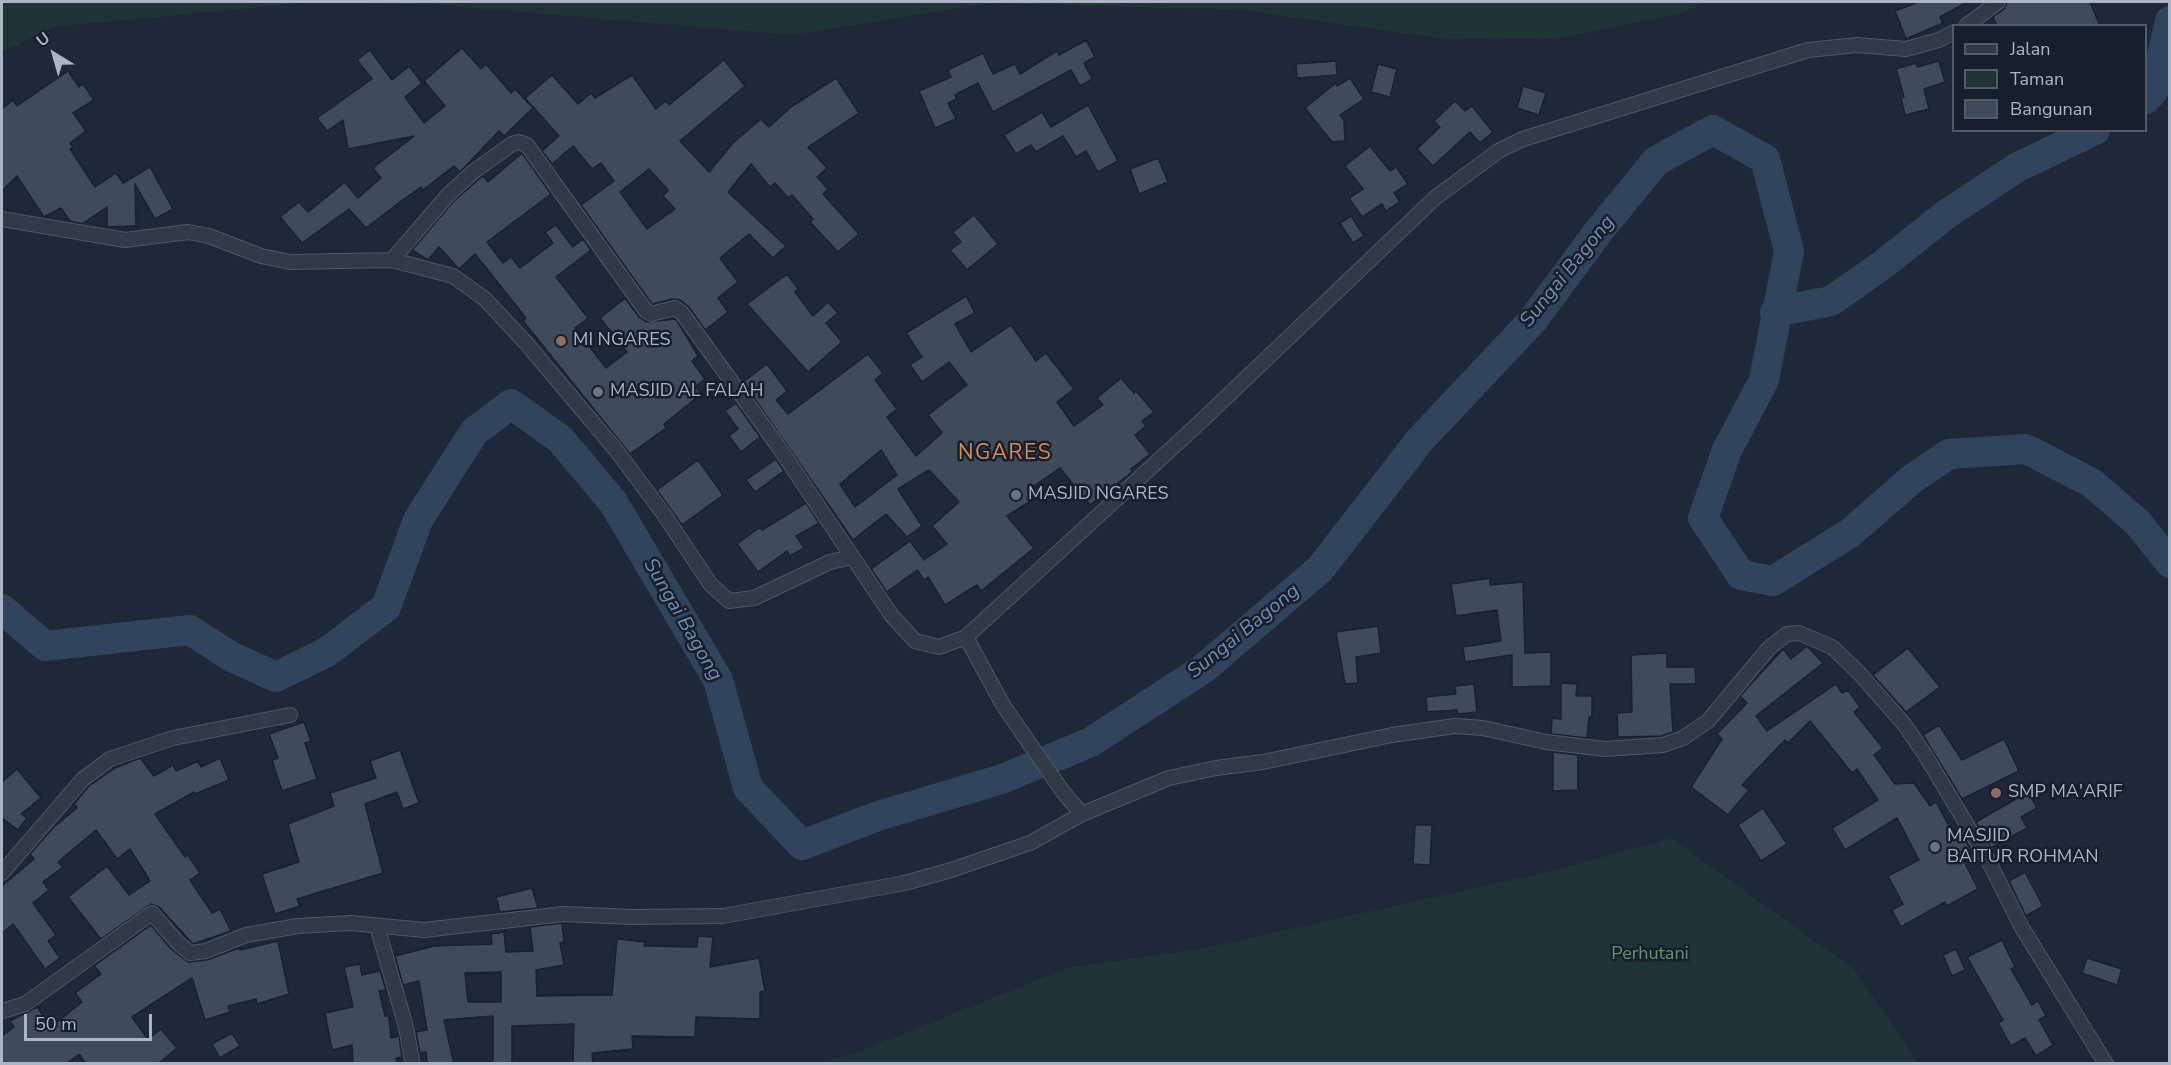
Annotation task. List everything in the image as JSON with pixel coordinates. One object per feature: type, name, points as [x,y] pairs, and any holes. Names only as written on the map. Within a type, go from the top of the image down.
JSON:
[{"type":"street","points":[[1969,24],[1998,2]]},
{"type":"street","points":[[392,260],[448,195],[473,171],[512,144],[527,145],[646,311],[657,314],[675,308],[682,313],[778,446],[892,616],[915,641],[939,647],[966,637],[1195,427],[1436,197],[1500,150],[1523,139],[1808,50],[1857,45],[1906,49],[1939,40],[1952,33]]},
{"type":"street","points":[[2,219],[125,240],[188,232],[209,236],[261,256],[290,262],[392,260],[453,276],[485,299],[526,343],[616,450],[663,513],[711,585],[729,601],[754,598],[830,562],[852,557]]},
{"type":"street","points":[[2,1011],[25,1004],[148,914],[158,917],[178,943],[190,953],[206,951],[246,935],[298,926],[351,923],[424,930],[564,914],[632,917],[723,916],[905,883],[951,870],[1030,843],[1083,814],[1169,778],[1216,768],[1263,762],[1392,735],[1455,726],[1483,728],[1546,742],[1605,749],[1663,745],[1683,738],[1708,721],[1769,648],[1787,634],[1799,633],[1832,646],[1904,724],[1976,839],[2021,926],[2106,1064]]},
{"type":"street","points":[[966,637],[1003,705],[1063,792],[1083,814]]},
{"type":"street","points":[[2,873],[83,779],[110,759],[173,738],[290,715]]},
{"type":"street","points":[[377,926],[406,1028],[412,1062]]},
{"type":"green space","points":[[2,2],[314,2],[53,27],[2,52]]},
{"type":"green space","points":[[314,2],[1706,2],[1682,13],[1559,38],[1445,39],[1242,10],[991,3],[792,35],[440,5]]},
{"type":"green space","name":"Perhutani","points":[[1671,838],[1854,969],[1918,1063],[822,1063],[861,1051],[1067,968],[1205,948],[1548,872]]},
{"type":"building","points":[[1918,2],[1967,2],[1940,17],[1943,23],[1906,39],[1895,11]]},
{"type":"building","points":[[2007,2],[2090,2],[2099,24],[1996,24],[1993,17],[2004,9]]},
{"type":"building","points":[[1086,40],[1095,57],[1084,63],[1092,79],[1080,86],[1071,70],[993,112],[978,83],[955,95],[957,99],[948,103],[956,119],[935,128],[919,91],[951,77],[948,70],[983,53],[993,74],[1015,64],[1020,74],[1057,51],[1059,55]]},
{"type":"building","points":[[462,48],[481,69],[486,64],[511,93],[515,89],[533,108],[504,136],[499,131],[460,172],[454,166],[423,190],[421,187],[366,228],[349,209],[302,243],[280,217],[299,202],[308,212],[345,182],[358,198],[381,178],[373,168],[414,136],[348,149],[343,120],[327,131],[317,118],[372,79],[357,60],[370,50],[392,80],[409,66],[422,83],[405,97],[424,123],[445,106],[424,81]]},
{"type":"building","points":[[724,60],[745,86],[680,141],[709,172],[733,143],[761,119],[769,127],[791,107],[836,78],[859,113],[808,147],[827,168],[817,177],[828,189],[823,194],[859,234],[838,252],[810,222],[813,219],[792,195],[788,198],[775,183],[770,187],[751,164],[728,192],[786,246],[773,258],[749,234],[720,258],[738,282],[718,298],[728,312],[705,330],[689,307],[680,300],[673,299],[652,304],[581,205],[614,181],[601,163],[592,169],[573,146],[552,164],[542,151],[559,136],[525,98],[552,75],[578,104],[591,93],[595,98],[632,75],[656,109],[666,101],[669,105]],"holes":[[[649,169],[668,190],[663,196],[675,209],[647,229],[620,192]]]},
{"type":"building","points":[[1336,61],[1337,75],[1297,78],[1296,64]]},
{"type":"building","points":[[1939,61],[1945,82],[1924,89],[1929,109],[1905,115],[1901,98],[1904,97],[1896,69],[1916,63],[1917,67]]},
{"type":"building","points":[[1378,64],[1397,69],[1390,97],[1371,92]]},
{"type":"building","points":[[68,71],[79,87],[83,84],[94,100],[73,113],[86,131],[70,143],[73,147],[70,149],[95,187],[116,173],[123,183],[150,167],[173,209],[155,219],[135,184],[136,226],[107,227],[107,207],[82,224],[70,221],[61,208],[44,217],[17,176],[2,191],[2,109],[13,100],[17,106]]},
{"type":"building","points":[[1350,78],[1364,99],[1340,115],[1344,120],[1345,141],[1332,142],[1305,108],[1337,82],[1337,86]]},
{"type":"building","points":[[1523,86],[1546,93],[1539,115],[1517,108]]},
{"type":"building","points":[[1455,101],[1465,111],[1472,106],[1493,132],[1480,143],[1470,132],[1433,166],[1417,149],[1440,127],[1434,121]]},
{"type":"building","points":[[1088,105],[1118,161],[1098,172],[1086,151],[1076,157],[1063,136],[1036,152],[1031,145],[1016,154],[1004,135],[1042,112],[1051,127]]},
{"type":"building","points":[[1370,146],[1390,171],[1396,167],[1408,184],[1394,193],[1400,202],[1386,211],[1382,204],[1362,217],[1349,198],[1363,189],[1345,166]]},
{"type":"building","points":[[522,153],[551,194],[487,242],[503,263],[511,257],[520,268],[553,243],[545,232],[556,225],[573,247],[583,239],[591,250],[556,277],[588,318],[575,328],[606,368],[627,352],[600,318],[625,298],[639,317],[646,322],[676,319],[698,356],[692,361],[705,379],[696,386],[701,394],[664,424],[666,428],[630,454],[523,321],[526,318],[475,254],[459,269],[439,247],[428,260],[412,250],[454,201],[483,176],[488,182]]},
{"type":"building","points":[[1158,158],[1168,182],[1139,194],[1130,169]]},
{"type":"building","points":[[974,215],[998,244],[967,270],[950,250],[961,242],[953,232]]},
{"type":"building","points":[[1351,216],[1364,236],[1353,243],[1340,223]]},
{"type":"building","points":[[787,274],[798,289],[795,292],[813,316],[828,302],[838,313],[826,323],[842,342],[808,372],[747,304]]},
{"type":"building","points":[[966,296],[975,313],[955,324],[971,352],[1011,325],[1036,361],[1046,353],[1074,389],[1057,402],[1074,426],[1103,405],[1097,398],[1121,378],[1154,412],[1142,421],[1146,426],[1135,435],[1150,454],[1131,469],[1132,472],[1090,505],[1060,468],[1031,488],[1037,497],[1007,516],[1034,548],[981,591],[977,585],[945,605],[928,577],[924,580],[917,570],[887,592],[871,569],[910,541],[924,560],[947,544],[932,526],[959,502],[929,470],[898,489],[922,526],[907,537],[886,514],[853,540],[743,382],[767,364],[787,391],[776,400],[788,414],[868,354],[883,373],[875,380],[897,409],[887,417],[916,456],[942,433],[928,415],[967,385],[949,362],[922,382],[910,365],[922,357],[906,333]],"holes":[[[881,450],[897,475],[855,507],[840,484]]]},
{"type":"building","points":[[736,403],[760,437],[741,452],[729,436],[738,429],[725,411]]},
{"type":"building","points":[[776,459],[784,471],[755,492],[746,480]]},
{"type":"building","points":[[698,460],[723,495],[682,525],[657,490]]},
{"type":"building","points":[[806,503],[819,523],[796,536],[804,548],[790,556],[787,551],[758,572],[737,544],[760,527],[762,530]]},
{"type":"building","points":[[1490,578],[1490,585],[1523,582],[1525,653],[1551,652],[1551,686],[1512,687],[1512,655],[1465,662],[1463,647],[1501,641],[1497,610],[1456,616],[1451,584]]},
{"type":"building","points":[[1378,626],[1381,653],[1356,657],[1358,683],[1345,684],[1336,632]]},
{"type":"building","points":[[1807,646],[1823,663],[1756,716],[1767,731],[1836,684],[1842,693],[1848,690],[1860,707],[1854,712],[1883,748],[1874,755],[1895,784],[1914,783],[1930,806],[1936,802],[1954,835],[1960,831],[1971,850],[1961,855],[1978,889],[1947,906],[1945,902],[1901,927],[1892,910],[1903,904],[1888,876],[1919,860],[1897,818],[1845,850],[1832,828],[1878,800],[1857,769],[1852,773],[1810,721],[1788,743],[1785,740],[1742,785],[1749,790],[1728,815],[1691,787],[1722,739],[1717,734],[1747,703],[1740,696],[1783,649],[1791,659]]},
{"type":"building","points":[[1908,648],[1940,687],[1906,712],[1873,675]]},
{"type":"building","points":[[1667,653],[1667,667],[1695,667],[1696,684],[1670,684],[1673,732],[1661,736],[1618,737],[1617,713],[1632,712],[1631,655]]},
{"type":"building","points":[[1561,683],[1577,684],[1576,696],[1592,696],[1592,717],[1589,717],[1587,738],[1551,734],[1552,718],[1561,719]]},
{"type":"building","points":[[1474,684],[1477,712],[1458,714],[1457,710],[1427,712],[1426,697],[1456,694],[1455,686]]},
{"type":"building","points":[[304,722],[311,741],[305,743],[317,779],[282,791],[272,760],[278,758],[269,734]]},
{"type":"building","name":"SMP MA'ARIF","points":[[1939,725],[1962,760],[2004,739],[2019,771],[1962,799],[1923,735]]},
{"type":"building","points":[[400,750],[419,803],[403,809],[397,792],[365,804],[383,873],[297,899],[300,906],[275,914],[262,874],[299,862],[288,824],[334,806],[330,793],[376,778],[370,761]]},
{"type":"building","points":[[1553,752],[1578,755],[1578,790],[1553,791]]},
{"type":"building","points":[[140,758],[154,776],[173,765],[176,771],[198,761],[201,767],[220,758],[229,780],[195,794],[194,792],[155,814],[185,857],[188,855],[200,873],[190,880],[212,913],[220,909],[231,931],[193,944],[159,907],[151,904],[101,939],[68,897],[107,866],[129,895],[150,881],[130,849],[117,859],[96,830],[58,862],[63,867],[43,882],[49,890],[33,903],[56,935],[48,941],[60,958],[45,969],[13,924],[2,933],[2,886],[34,859],[30,854],[54,827],[77,808],[74,804],[89,786],[115,768]]},
{"type":"building","points":[[17,769],[41,798],[21,814],[27,818],[18,830],[2,818],[2,782]]},
{"type":"building","name":"SMP MA'ARIF","points":[[2028,792],[2037,808],[2021,817],[2027,828],[1991,848],[1976,822]]},
{"type":"building","points":[[1763,808],[1787,844],[1761,861],[1738,825]]},
{"type":"building","points":[[1415,825],[1432,825],[1430,865],[1413,864]]},
{"type":"building","points":[[2025,872],[2043,906],[2026,916],[2009,881]]},
{"type":"building","points":[[532,888],[538,908],[500,912],[496,897]]},
{"type":"building","points":[[562,923],[564,942],[560,943],[564,965],[536,970],[537,996],[612,995],[617,939],[645,942],[644,946],[697,947],[698,936],[713,937],[710,967],[759,958],[765,991],[760,992],[760,1019],[696,1017],[695,1037],[632,1036],[633,1049],[592,1053],[593,1064],[573,1064],[574,1024],[512,1026],[512,1064],[493,1064],[493,1016],[444,1020],[454,1064],[427,1064],[426,1052],[420,1053],[416,1032],[427,1030],[419,981],[403,985],[395,956],[434,946],[492,944],[491,934],[504,932],[506,952],[533,951],[530,927]],"holes":[[[501,972],[501,1002],[468,1002],[465,973]]]},
{"type":"building","points":[[151,925],[171,949],[188,962],[207,960],[239,948],[240,950],[278,941],[289,994],[257,1004],[256,999],[228,1006],[230,1012],[205,1020],[192,978],[132,1017],[148,1039],[161,1029],[177,1048],[158,1064],[86,1064],[79,1054],[66,1064],[2,1063],[2,1036],[14,1027],[10,1021],[37,1007],[51,1027],[82,1002],[75,993],[101,974],[94,966]]},
{"type":"building","points":[[2002,940],[2015,967],[2011,969],[2032,1005],[2038,1001],[2046,1016],[2039,1020],[2053,1045],[2036,1056],[2025,1038],[2011,1046],[1998,1023],[2003,1020],[1967,957]]},
{"type":"building","points":[[1956,949],[1965,970],[1952,976],[1943,955]]},
{"type":"building","points":[[2087,958],[2122,969],[2117,985],[2082,973]]},
{"type":"building","points":[[360,964],[362,975],[380,971],[386,990],[379,991],[385,1016],[389,1016],[391,1038],[399,1036],[402,1057],[396,1058],[397,1064],[353,1064],[352,1045],[332,1050],[325,1013],[353,1007],[344,967]]},
{"type":"building","points":[[232,1033],[240,1046],[220,1058],[212,1044]]},
{"type":"waterway","points":[[2147,98],[2154,90],[2170,21]]},
{"type":"waterway","name":"Sungai Bagong","points":[[2,609],[45,646],[190,630],[230,656],[276,677],[327,652],[386,607],[418,520],[474,432],[511,404],[560,439],[613,502],[718,680],[748,788],[802,845],[878,816],[1002,779],[1091,742],[1203,669],[1320,569],[1420,440],[1533,320],[1598,232],[1656,161],[1713,130],[1765,159],[1789,251],[1764,380],[1727,450],[1703,518],[1741,575],[1773,581],[1850,533],[1912,479],[1949,454],[2026,449],[2092,483],[2138,523],[2170,563]]},
{"type":"waterway","points":[[1775,312],[1831,301],[1881,266],[1948,213],[2018,167],[2091,132]]},
{"type":"place","name":"MI NGARES","points":[[561,341]]},
{"type":"place","name":"MASJID AL FALAH","points":[[598,392]]},
{"type":"place","name":"MASJID NGARES","points":[[1016,495]]},
{"type":"place","name":"SMP MA'ARIF","points":[[1996,793]]},
{"type":"place","name":"MASJID BAITUR ROHMAN","points":[[1935,847]]},
{"type":"district","name":"NGARES","points":[[1005,454]]}]
